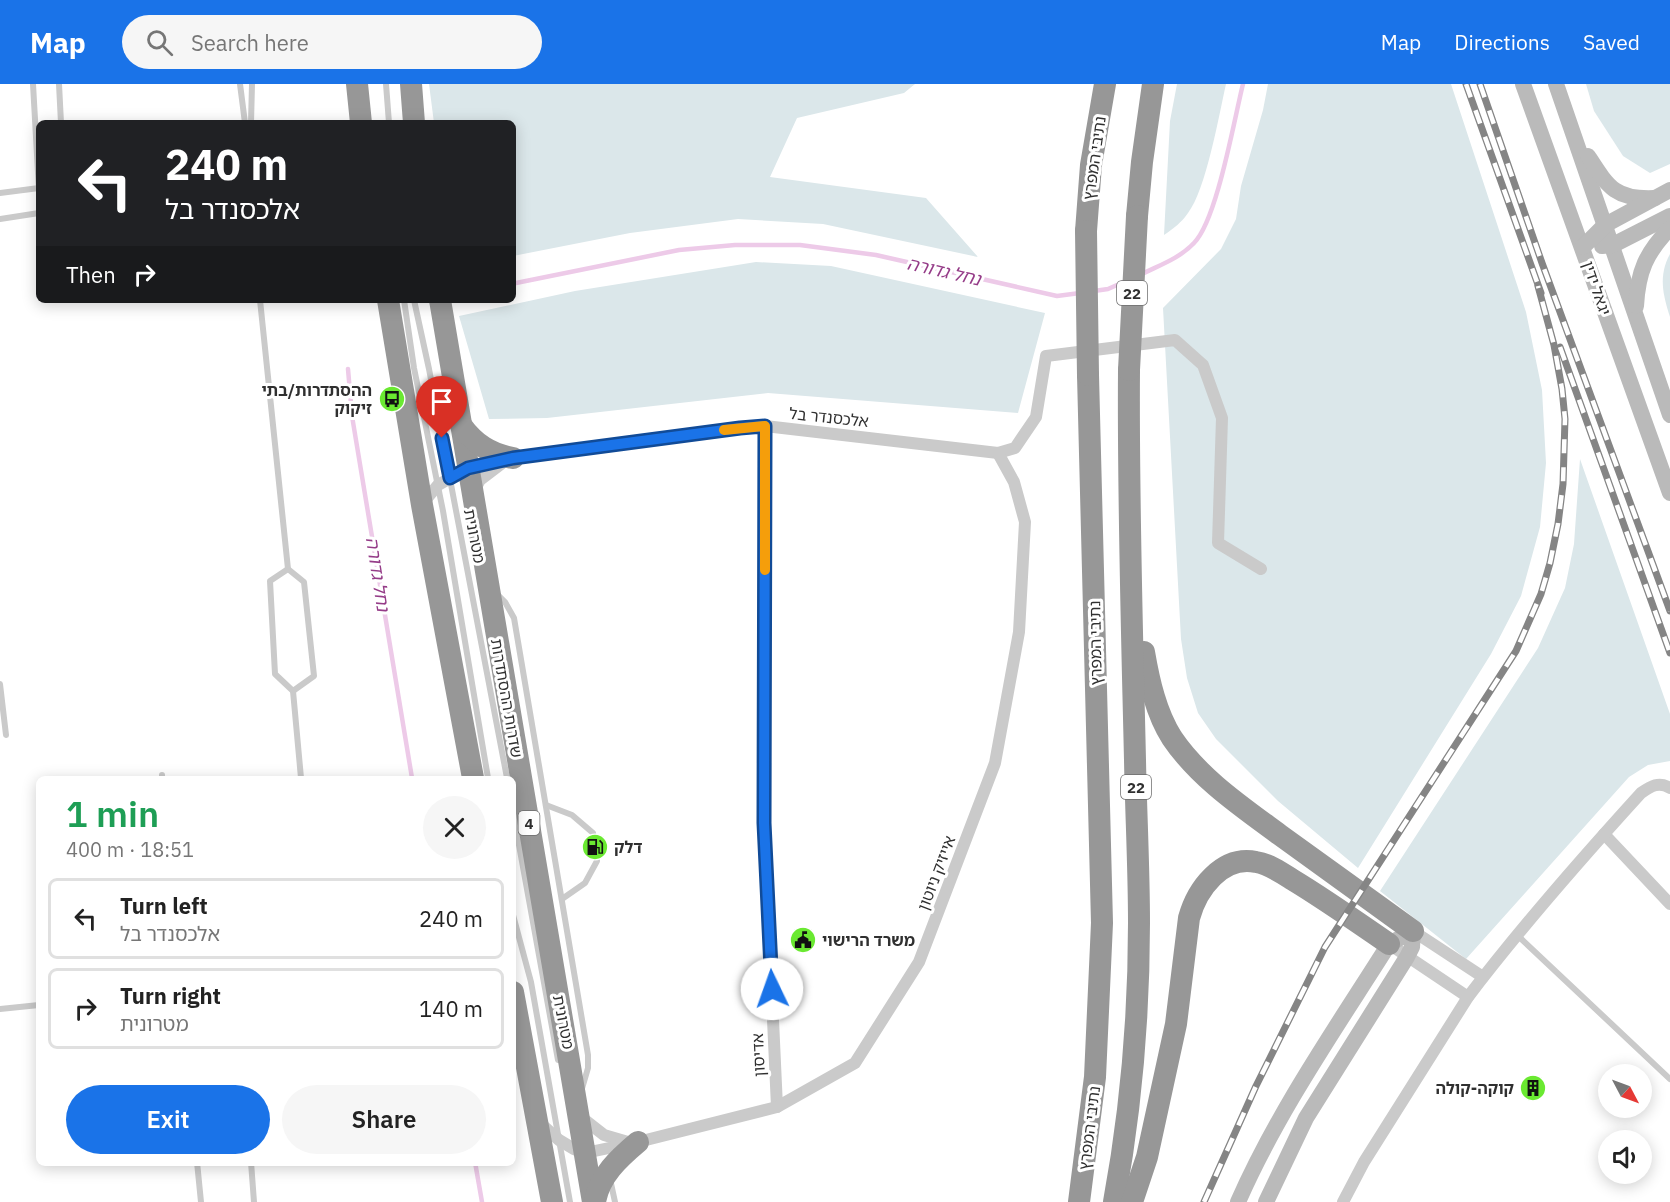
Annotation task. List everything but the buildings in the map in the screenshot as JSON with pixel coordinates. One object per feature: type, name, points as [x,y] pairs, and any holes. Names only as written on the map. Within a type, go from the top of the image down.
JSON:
[{"type":"highway","points":[[357,84],[361,120]]},
{"type":"highway","points":[[411,84],[414,120]]},
{"type":"highway","name":"נתיבי המפרץ","points":[[1079,1202],[1100,1017],[1102,923],[1086,231],[1091,165],[1105,84]]},
{"type":"highway","name":"22","points":[[1114,1202],[1126,1138],[1136,1019],[1139,923],[1129,478],[1129,370],[1137,216],[1153,84]]},
{"type":"highway","points":[[388,303],[422,505],[473,776]]},
{"type":"highway","name":"שדרות ההסתדרות","points":[[441,303],[461,424],[459,473],[473,494],[577,1109],[573,1148],[594,1202]]},
{"type":"highway","points":[[461,424],[481,446],[496,455],[513,458]]},
{"type":"highway","points":[[1129,478],[1143,647],[1149,683],[1172,737],[1190,760],[1232,799],[1413,931]]},
{"type":"highway","points":[[1132,1202],[1147,1157],[1176,1024],[1189,918],[1193,903],[1211,878],[1222,868],[1241,861],[1257,862],[1276,870],[1328,901],[1389,944]]},
{"type":"highway","points":[[516,1008],[552,1202]]},
{"type":"highway","points":[[594,1202],[609,1171],[638,1142]]},
{"type":"main road","name":"יגאל ידין","points":[[1523,84],[1670,493]]},
{"type":"main road","name":"יגאל ידין","points":[[1556,84],[1670,415]]},
{"type":"main road","points":[[1573,133],[1602,177],[1617,191],[1635,199],[1655,198]]},
{"type":"main road","points":[[1583,247],[1605,225],[1670,190]]},
{"type":"main road","points":[[1583,247],[1613,245],[1670,216]]},
{"type":"main road","points":[[1635,316],[1637,285],[1645,259],[1670,228]]},
{"type":"main road","points":[[1238,1202],[1250,1175],[1287,1108],[1389,944],[1413,931]]},
{"type":"main road","points":[[1266,1202],[1306,1119],[1407,957],[1412,947],[1413,931]]},
{"type":"street","points":[[999,453],[1015,448],[1036,417],[1046,356],[1175,340],[1203,365],[1222,418],[1218,543],[1261,569]]},
{"type":"street","name":"אלכסנדר בל","points":[[422,505],[438,485],[459,473],[513,458],[740,428],[765,426],[999,453]]},
{"type":"street","name":"אדיסון","points":[[765,426],[764,823],[777,1107]]},
{"type":"street","name":"אייזיק ניוטון","points":[[573,1148],[638,1142],[777,1107],[855,1063],[919,962],[995,763],[1019,633],[1025,522],[1014,482],[999,453]]},
{"type":"street","name":"אלכסנדר בל","points":[[473,494],[483,477],[498,465],[513,458]]},
{"type":"street","points":[[1343,1202],[1364,1162],[1483,977],[1641,793],[1654,784],[1664,784],[1670,788]]},
{"type":"street","points":[[1604,834],[1670,904]]},
{"type":"street","points":[[1413,931],[1483,977]]},
{"type":"street","points":[[1389,944],[1468,997]]},
{"type":"street","name":"אייזיק ניוטון","points":[[577,1109],[597,1131],[624,1142],[638,1142]]},
{"type":"street","points":[[537,1120],[573,1148]]},
{"type":"lane","points":[[33,84],[36,136]]},
{"type":"lane","points":[[58,84],[61,120]]},
{"type":"lane","points":[[240,84],[245,120]]},
{"type":"lane","points":[[251,120],[252,84]]},
{"type":"lane","points":[[386,84],[388,120]]},
{"type":"lane","points":[[0,193],[36,189]]},
{"type":"lane","points":[[0,219],[36,213]]},
{"type":"lane","points":[[260,303],[288,569],[304,582],[314,676],[293,690]]},
{"type":"lane","name":"מטרונית","points":[[404,303],[414,368],[438,485],[488,776]]},
{"type":"lane","name":"מטרונית","points":[[415,303],[459,473],[507,776]]},
{"type":"lane","points":[[288,569],[270,581],[275,674],[293,690],[301,776]]},
{"type":"lane","points":[[489,586],[505,602],[514,618],[562,899],[588,1055],[588,1068],[577,1109]]},
{"type":"lane","points":[[0,684],[6,735]]},
{"type":"lane","points":[[546,805],[572,815],[593,833],[597,861],[585,883],[562,899]]},
{"type":"lane","name":"מטרונית","points":[[516,829],[560,1073]]},
{"type":"lane","name":"מטרונית","points":[[516,926],[573,1148],[570,1202]]},
{"type":"lane","points":[[1517,935],[1670,1079]]},
{"type":"lane","points":[[0,1008],[36,1005]]},
{"type":"lane","points":[[197,1166],[201,1202]]},
{"type":"lane","points":[[250,1166],[254,1202]]},
{"type":"lane","points":[[609,1171],[615,1202]]},
{"type":"shaded area","points":[[429,84],[915,84],[904,93],[797,118],[770,177],[926,198],[978,257],[823,224],[738,219],[630,233],[516,255],[516,120],[434,120]]},
{"type":"shaded area","points":[[1177,84],[1226,84],[1201,188],[1186,216],[1164,235],[1170,121]]},
{"type":"shaded area","points":[[1268,84],[1451,84],[1526,312],[1542,390],[1546,463],[1540,527],[1521,596],[1491,654],[1358,868],[1278,801],[1216,739],[1198,713],[1187,678],[1181,639],[1163,308],[1221,249],[1236,219],[1241,186],[1263,110]]},
{"type":"shaded area","points":[[1586,84],[1670,84],[1670,164],[1650,173],[1623,156],[1594,111]]},
{"type":"shaded area","points":[[1670,254],[1670,317],[1665,301],[1663,278]]},
{"type":"shaded area","points":[[756,262],[831,266],[1045,313],[1018,413],[768,393],[547,418],[489,419],[459,316],[575,291]]},
{"type":"shaded area","points":[[1580,459],[1670,714],[1670,761],[1648,765],[1629,777],[1466,959],[1380,891],[1538,648],[1565,588],[1574,544]]},
{"type":"waterway","name":"נחל גדורה","points":[[1142,274],[1182,253],[1194,243],[1202,231],[1217,192],[1243,84]]},
{"type":"waterway","name":"נחל גדורה","points":[[516,283],[679,250],[735,245],[800,245],[876,255],[1057,296],[1080,293]]},
{"type":"waterway","name":"נחל גדורה","points":[[1094,291],[1108,289],[1126,281]]},
{"type":"waterway","name":"נחל גדורה","points":[[348,369],[352,416],[412,776]]},
{"type":"waterway","name":"נחל גדורה","points":[[476,1166],[482,1202]]},
{"type":"railway","points":[[1466,84],[1541,293]]},
{"type":"railway","points":[[1480,84],[1542,263],[1670,611]]},
{"type":"railway","points":[[1204,1202],[1256,1086],[1325,947],[1516,651],[1541,594],[1558,524],[1563,484],[1565,419],[1554,345],[1538,286]]},
{"type":"railway","points":[[1560,347],[1670,653]]},
{"type":"slow traffic","points":[[724,430],[765,426],[765,570]]},
{"type":"place","name":"ההסתדרות/בתי זיקוק","points":[[392,399]]},
{"type":"place","name":"דלק","points":[[595,847]]},
{"type":"place","name":"משרד הרישוי","points":[[803,940]]},
{"type":"place","name":"קוקה-קולה","points":[[1533,1088]]},
{"type":"route","points":[[442,438],[450,478],[468,468],[513,458],[765,426],[764,823],[772,989]]}]
